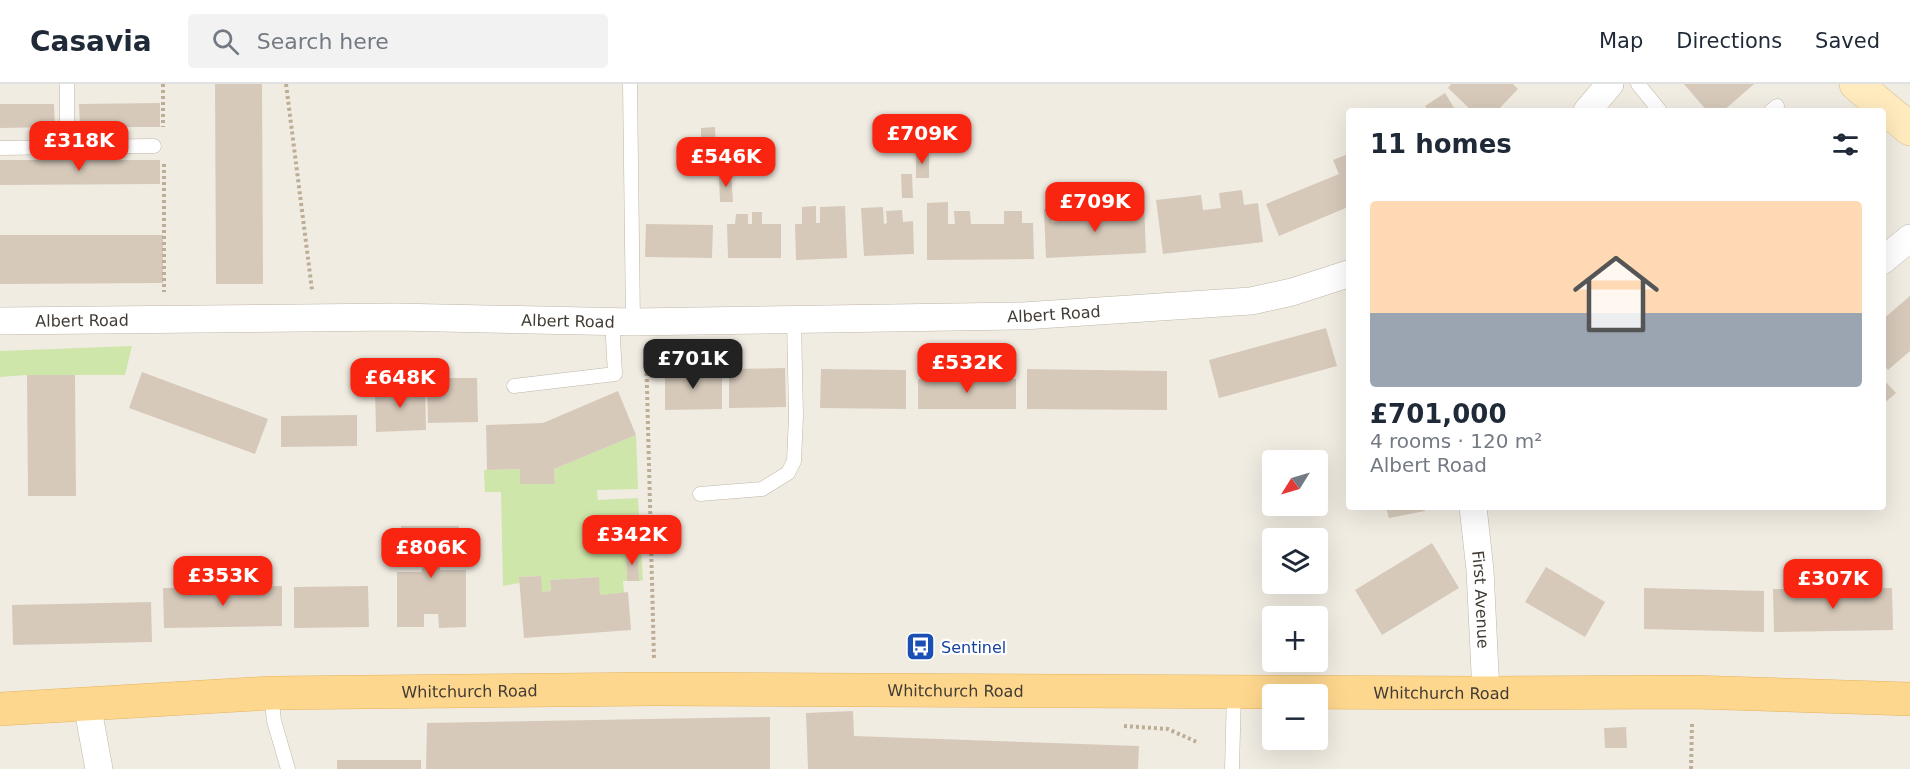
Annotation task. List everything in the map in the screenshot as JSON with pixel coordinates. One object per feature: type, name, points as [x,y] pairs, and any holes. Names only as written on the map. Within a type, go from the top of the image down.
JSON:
[{"type":"main road","points":[[1856,84],[1885,108]]},
{"type":"main road","points":[[1886,109],[1910,129]]},
{"type":"main road","name":"Whitchurch Road","points":[[0,709],[271,693],[655,689],[1693,692],[1910,699]]},
{"type":"street","points":[[1590,108],[1610,84]]},
{"type":"street","points":[[1886,258],[1910,238]]},
{"type":"street","name":"Albert Road","points":[[0,321],[395,317],[631,321],[1023,316],[1251,301],[1292,292],[1346,275]]},
{"type":"street","name":"First Avenue","points":[[1473,510],[1480,570],[1486,693]]},
{"type":"street","points":[[87,704],[99,769]]},
{"type":"lane","points":[[67,84],[67,147]]},
{"type":"lane","points":[[514,386],[615,374],[631,321],[630,84]]},
{"type":"lane","points":[[1638,84],[1658,108]]},
{"type":"lane","points":[[0,148],[67,147],[159,150]]},
{"type":"lane","points":[[700,494],[762,489],[788,473],[794,461],[796,416],[794,320]]},
{"type":"lane","points":[[1232,769],[1234,692]]},
{"type":"lane","points":[[271,693],[274,721],[288,769]]},
{"type":"path","points":[[163,84],[164,131]]},
{"type":"path","points":[[286,84],[316,318]]},
{"type":"path","points":[[159,150],[164,295],[162,319]]},
{"type":"path","points":[[631,321],[655,689]]},
{"type":"path","points":[[1691,769],[1692,714]]},
{"type":"path","points":[[1114,725],[1168,729],[1199,742]]},
{"type":"green space","points":[[132,346],[125,375],[0,377],[0,351]]},
{"type":"green space","points":[[636,435],[638,489],[597,490],[598,500],[638,498],[643,580],[639,581],[638,552],[626,552],[627,581],[623,581],[624,593],[600,595],[598,577],[550,580],[551,591],[542,592],[540,576],[520,577],[520,583],[503,586],[501,492],[485,492],[484,470],[520,469],[555,483],[554,469]]},
{"type":"building","points":[[215,84],[262,84],[263,284],[216,284]]},
{"type":"building","points":[[1451,84],[1513,84],[1518,89],[1500,108],[1469,108],[1448,88]]},
{"type":"building","points":[[1684,84],[1754,84],[1726,108],[1704,108]]},
{"type":"building","points":[[1445,93],[1454,108],[1426,108],[1425,106]]},
{"type":"building","points":[[160,103],[160,127],[80,127],[79,104]]},
{"type":"building","points":[[0,104],[54,104],[55,127],[0,128]]},
{"type":"building","points":[[715,127],[716,151],[701,152],[701,128]]},
{"type":"building","points":[[916,152],[929,152],[929,178],[916,178]]},
{"type":"building","points":[[1346,155],[1346,208],[1279,236],[1266,204],[1339,174],[1333,160]]},
{"type":"building","points":[[0,160],[160,160],[160,184],[0,185]]},
{"type":"building","points":[[731,174],[733,202],[720,202],[719,175]]},
{"type":"building","points":[[901,174],[912,174],[913,198],[902,198]]},
{"type":"building","points":[[1242,190],[1244,205],[1258,203],[1263,242],[1163,254],[1156,200],[1201,195],[1203,210],[1221,208],[1219,193]]},
{"type":"building","points":[[948,202],[948,224],[955,224],[954,211],[970,211],[971,224],[1004,224],[1004,211],[1022,211],[1022,223],[1033,223],[1034,259],[927,260],[927,203]]},
{"type":"building","points":[[1144,202],[1146,253],[1046,258],[1044,209],[1052,209],[1052,222],[1068,220],[1067,204],[1087,203],[1088,219],[1130,217],[1129,203]]},
{"type":"building","points":[[816,206],[816,223],[820,223],[820,207],[845,206],[847,258],[796,260],[795,224],[802,224],[802,207]]},
{"type":"building","points":[[883,207],[884,224],[887,223],[886,211],[902,210],[903,222],[913,221],[914,254],[864,256],[861,208]]},
{"type":"building","points":[[752,212],[762,212],[762,224],[781,224],[781,258],[728,258],[727,224],[735,224],[736,214],[748,214],[748,224],[752,224]]},
{"type":"building","points":[[646,224],[713,225],[712,258],[645,257]]},
{"type":"building","points":[[0,235],[163,235],[163,283],[0,284]]},
{"type":"building","points":[[1910,296],[1910,351],[1888,370],[1886,368],[1886,317]]},
{"type":"building","points":[[1326,328],[1337,366],[1219,398],[1209,360]]},
{"type":"building","points":[[785,368],[786,407],[729,408],[729,369]]},
{"type":"building","points":[[821,369],[906,370],[906,409],[820,408]]},
{"type":"building","points":[[1027,369],[1167,371],[1167,410],[1027,409]]},
{"type":"building","points":[[665,370],[722,370],[722,409],[665,410]]},
{"type":"building","points":[[142,372],[268,419],[255,454],[129,408]]},
{"type":"building","points":[[27,375],[75,375],[76,496],[28,496]]},
{"type":"building","points":[[427,378],[477,378],[478,422],[428,423]]},
{"type":"building","points":[[918,379],[1016,379],[1016,409],[918,409]]},
{"type":"building","points":[[1886,382],[1896,393],[1886,402]]},
{"type":"building","points":[[425,386],[426,430],[376,432],[375,388]]},
{"type":"building","points":[[618,391],[636,435],[554,469],[555,484],[520,484],[520,469],[487,470],[486,425],[543,423]]},
{"type":"building","points":[[357,415],[357,446],[281,447],[281,416]]},
{"type":"building","points":[[1387,510],[1425,511],[1389,518]]},
{"type":"building","points":[[401,526],[459,526],[460,555],[440,555],[440,570],[466,570],[466,627],[439,628],[438,614],[424,614],[424,627],[397,627],[397,572],[422,572],[422,554],[402,554]]},
{"type":"building","points":[[1432,543],[1459,588],[1382,635],[1355,590]]},
{"type":"building","points":[[626,552],[638,552],[639,581],[627,581]]},
{"type":"building","points":[[1546,567],[1605,602],[1585,637],[1525,602]]},
{"type":"building","points":[[541,576],[542,592],[551,591],[550,580],[599,577],[600,595],[628,592],[631,630],[524,638],[519,577]]},
{"type":"building","points":[[282,586],[282,626],[164,628],[163,588]]},
{"type":"building","points":[[368,586],[369,627],[294,628],[294,587]]},
{"type":"building","points":[[1644,588],[1764,591],[1764,632],[1644,629]]},
{"type":"building","points":[[1892,588],[1893,630],[1774,632],[1773,589]]},
{"type":"building","points":[[151,602],[152,642],[13,645],[12,605]]},
{"type":"building","points":[[853,711],[854,736],[1139,746],[1138,769],[808,769],[806,713]]},
{"type":"building","points":[[770,717],[770,769],[426,769],[427,723]]},
{"type":"building","points":[[1626,727],[1627,748],[1605,748],[1604,728]]},
{"type":"building","points":[[337,760],[421,760],[421,769],[337,769]]},
{"type":"place","name":"Sentinel","points":[[920,647]]}]
